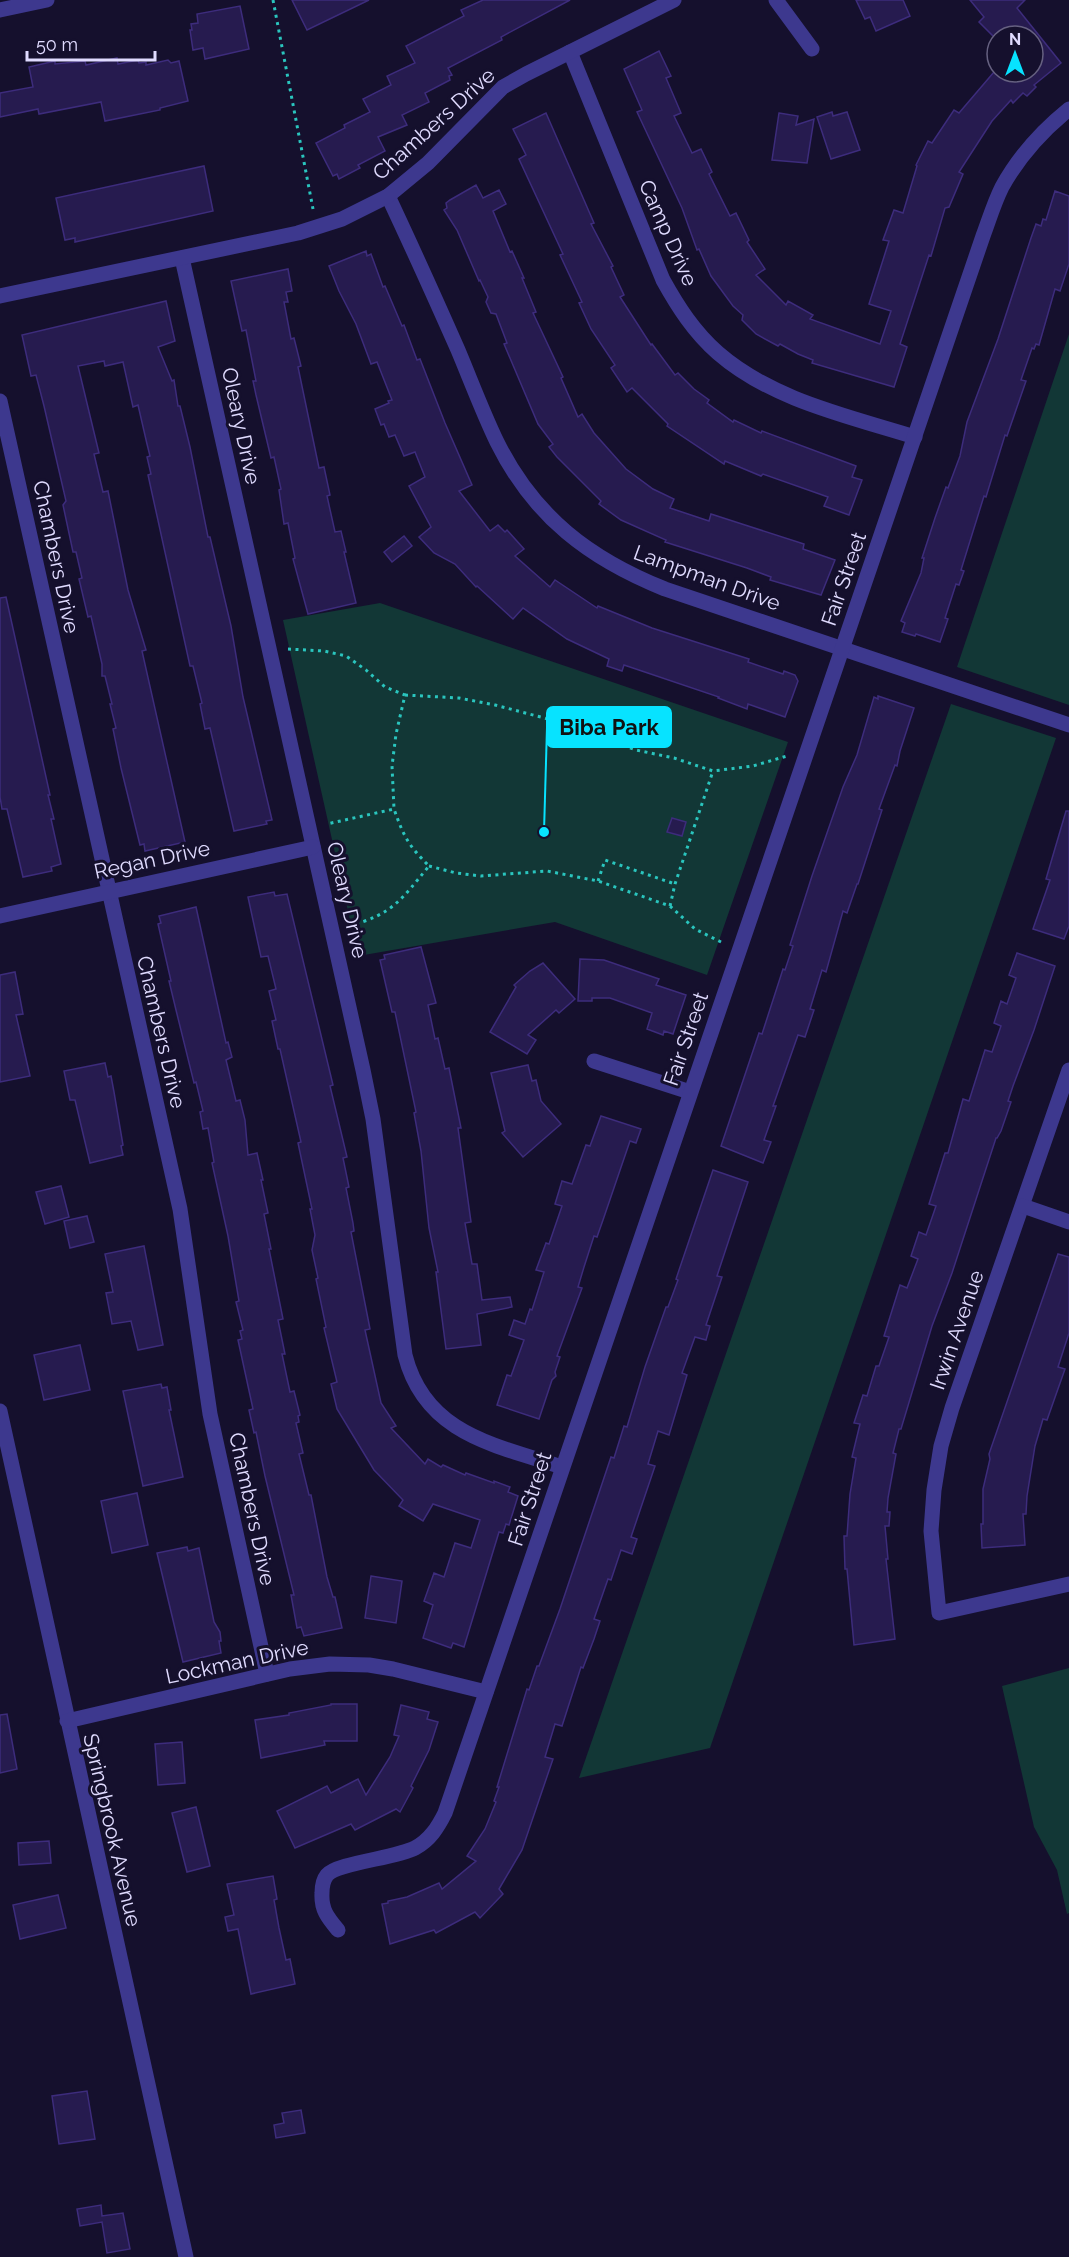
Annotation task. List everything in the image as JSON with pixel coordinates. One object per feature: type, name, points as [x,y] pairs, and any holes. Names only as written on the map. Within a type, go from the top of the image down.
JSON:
[{"type":"street","points":[[0,10],[47,0]]},
{"type":"street","name":"Chambers Drive","points":[[0,296],[319,227],[350,216],[388,196],[428,163],[503,87],[674,0]]},
{"type":"street","points":[[776,0],[812,49]]},
{"type":"street","name":"Camp Drive","points":[[570,52],[663,280],[680,310],[700,335],[733,365],[772,389],[915,437]]},
{"type":"street","name":"Fair Street","points":[[338,1930],[324,1913],[321,1900],[322,1887],[327,1874],[339,1868],[401,1854],[416,1847],[434,1833],[445,1813],[983,236],[1002,188],[1026,153],[1053,122],[1069,109]]},
{"type":"street","name":"Lampman Drive","points":[[388,196],[427,278],[498,443],[520,480],[547,514],[585,548],[634,576],[1069,725]]},
{"type":"street","name":"Oleary Drive","points":[[182,258],[373,1119],[405,1355],[410,1373],[425,1399],[455,1428],[562,1467]]},
{"type":"street","name":"Chambers Drive","points":[[0,401],[180,1209],[210,1414],[267,1674]]},
{"type":"street","name":"Regan Drive","points":[[0,916],[313,847]]},
{"type":"street","points":[[594,1061],[690,1092]]},
{"type":"street","name":"Irwin Avenue","points":[[1069,1070],[952,1408],[941,1446],[934,1490],[931,1531],[939,1613],[1069,1584]]},
{"type":"street","points":[[1023,1206],[1069,1222]]},
{"type":"street","name":"Springbrook Avenue","points":[[0,1411],[186,2257]]},
{"type":"street","points":[[0,1483],[16,1480]]},
{"type":"street","name":"Lockman Drive","points":[[67,1721],[267,1674],[330,1664],[369,1665],[393,1669],[486,1692]]},
{"type":"path","points":[[273,0],[313,209]]},
{"type":"path","points":[[288,649],[324,651],[346,656],[385,687],[405,695],[459,698],[495,705],[548,719],[636,750],[674,758],[713,771],[753,766],[787,756]]},
{"type":"path","points":[[405,695],[396,734],[392,766],[394,809],[409,846],[429,866],[481,876],[547,871],[598,881],[670,906],[695,930],[723,942]]},
{"type":"path","points":[[670,906],[675,884],[713,771]]},
{"type":"path","points":[[327,824],[394,809]]},
{"type":"path","points":[[598,881],[605,860],[675,884]]},
{"type":"path","points":[[349,926],[375,918],[399,903],[429,866]]},
{"type":"green space","points":[[1069,334],[1069,705],[957,667]]},
{"type":"green space","points":[[380,603],[788,742],[707,975],[555,922],[358,956],[283,620]]},
{"type":"green space","points":[[951,704],[1056,738],[710,1748],[579,1778]]},
{"type":"green space","points":[[1069,1668],[1069,1913],[1067,1914],[1057,1870],[1034,1827],[1002,1686]]},
{"type":"building","points":[[292,0],[369,0],[307,30]]},
{"type":"building","points":[[483,0],[570,0],[501,37],[502,40],[448,68],[452,75],[449,76],[450,80],[425,93],[429,102],[402,115],[407,125],[378,137],[385,151],[358,165],[360,168],[339,179],[337,174],[333,176],[316,143],[370,112],[363,99],[391,85],[387,76],[415,63],[406,46],[464,16],[461,10]]},
{"type":"building","points":[[856,0],[903,0],[910,16],[876,31],[870,17],[865,19]]},
{"type":"building","points":[[970,0],[1025,0],[1017,8],[1030,24],[985,24],[985,28],[979,22],[984,17]]},
{"type":"building","points":[[240,6],[249,49],[205,59],[203,48],[193,50],[190,30],[192,30],[191,24],[198,23],[197,14]]},
{"type":"building","points":[[1045,43],[1061,63],[1045,76]]},
{"type":"building","points":[[659,51],[671,76],[666,78],[681,113],[674,116],[692,153],[701,149],[712,172],[709,174],[730,216],[736,213],[749,240],[747,242],[765,269],[756,275],[786,305],[788,301],[813,315],[810,319],[880,344],[891,311],[869,304],[889,241],[883,240],[894,210],[903,213],[916,165],[928,141],[932,143],[954,110],[959,113],[985,83],[1035,84],[1036,87],[1027,96],[1023,93],[1013,103],[1011,100],[992,121],[959,172],[963,174],[949,207],[945,208],[900,344],[907,347],[894,387],[812,363],[813,360],[756,334],[742,320],[743,315],[733,306],[711,276],[699,249],[697,250],[682,208],[637,112],[642,110],[624,69]]},
{"type":"building","points":[[117,58],[118,64],[138,60],[139,63],[146,62],[146,65],[168,60],[171,63],[179,61],[188,101],[160,108],[160,110],[105,121],[101,102],[39,114],[38,109],[0,117],[0,93],[33,87],[29,67],[55,61],[55,64],[85,61],[86,65]]},
{"type":"building","points":[[832,112],[833,116],[847,112],[860,150],[831,159],[817,117]]},
{"type":"building","points":[[546,113],[594,223],[591,224],[613,266],[611,267],[624,295],[620,297],[651,345],[675,375],[678,373],[709,400],[707,403],[733,422],[734,420],[761,433],[762,431],[856,466],[852,477],[862,480],[849,515],[824,506],[828,497],[763,474],[761,476],[725,461],[724,464],[667,426],[668,424],[632,388],[627,392],[611,368],[615,365],[591,329],[579,303],[582,302],[560,255],[563,254],[519,159],[526,155],[513,129]]},
{"type":"building","points":[[779,113],[798,116],[796,125],[814,119],[807,163],[772,160]]},
{"type":"building","points":[[204,166],[213,211],[75,242],[75,238],[65,240],[56,198]]},
{"type":"building","points":[[476,185],[483,198],[499,190],[506,204],[493,211],[524,278],[522,278],[536,312],[533,313],[563,377],[561,378],[578,417],[582,414],[594,433],[626,469],[653,489],[674,499],[670,508],[709,521],[711,514],[804,544],[803,549],[835,560],[821,595],[770,580],[771,577],[747,568],[665,542],[666,540],[621,520],[599,504],[601,501],[557,457],[549,447],[553,444],[538,424],[504,344],[507,343],[496,314],[491,313],[486,302],[488,297],[457,230],[444,210],[447,208],[446,203]]},
{"type":"building","points":[[1055,191],[1069,196],[1069,264],[1060,291],[1055,289],[1039,345],[1036,344],[1034,349],[1032,348],[1021,380],[1026,381],[1007,436],[1005,435],[986,497],[984,496],[961,570],[964,571],[959,585],[956,584],[945,618],[948,619],[940,642],[902,632],[905,623],[901,621],[921,573],[924,558],[922,558],[946,487],[948,488],[960,456],[967,422],[998,339],[1036,224],[1041,226],[1043,219],[1046,220]]},
{"type":"building","points":[[366,251],[367,256],[371,254],[383,287],[385,286],[402,326],[404,325],[417,360],[420,359],[472,485],[459,491],[490,531],[498,525],[505,532],[507,530],[524,549],[515,556],[550,587],[555,580],[597,608],[598,606],[652,628],[749,659],[748,662],[783,674],[784,671],[795,675],[798,681],[785,717],[748,704],[747,709],[719,697],[624,665],[622,671],[607,666],[609,659],[567,639],[523,608],[513,619],[476,587],[455,564],[434,553],[419,537],[431,527],[409,486],[425,477],[415,452],[404,456],[395,435],[389,437],[384,424],[381,425],[375,409],[392,400],[377,362],[371,364],[356,324],[329,266]]},
{"type":"building","points":[[288,269],[292,291],[286,292],[288,302],[284,302],[291,339],[294,338],[301,366],[298,367],[319,468],[324,467],[330,495],[327,496],[335,532],[341,531],[356,603],[308,614],[293,559],[295,558],[288,523],[284,524],[279,490],[281,489],[256,395],[253,381],[256,381],[246,330],[242,331],[231,281]]},
{"type":"building","points":[[166,301],[175,341],[158,347],[172,381],[174,380],[208,537],[210,537],[231,626],[243,697],[272,820],[266,821],[267,824],[234,831],[210,728],[205,729],[200,704],[202,703],[193,666],[190,666],[148,475],[151,474],[147,457],[150,456],[138,405],[133,407],[123,362],[105,366],[104,361],[78,366],[99,453],[94,454],[103,492],[108,491],[128,590],[146,650],[142,651],[185,842],[145,851],[144,844],[140,845],[121,768],[113,729],[116,728],[110,704],[112,704],[105,676],[102,676],[102,664],[91,616],[88,617],[79,579],[82,578],[76,552],[73,552],[63,505],[66,501],[44,406],[36,375],[31,376],[22,335]]},
{"type":"building","points":[[404,536],[412,546],[392,562],[384,552]]},
{"type":"building","points":[[6,597],[50,795],[48,795],[54,819],[51,819],[61,864],[51,867],[52,871],[23,877],[7,809],[2,809],[0,797],[0,598]]},
{"type":"building","points":[[878,696],[914,708],[897,766],[895,765],[879,809],[882,810],[858,884],[847,913],[843,911],[826,972],[822,970],[810,1009],[814,1010],[805,1037],[798,1035],[773,1106],[776,1106],[764,1140],[771,1142],[763,1163],[721,1146],[759,1033],[762,1034],[783,969],[785,970],[793,946],[790,945],[812,876],[843,787],[857,755],[874,697],[878,699]]},
{"type":"building","points":[[1066,811],[1069,811],[1069,926],[1064,939],[1033,929],[1050,880],[1046,879]]},
{"type":"building","points":[[672,818],[686,822],[682,836],[667,832]]},
{"type":"building","points":[[274,892],[275,896],[287,894],[333,1085],[330,1086],[347,1157],[343,1158],[354,1231],[351,1232],[370,1329],[365,1330],[381,1403],[396,1426],[391,1428],[425,1464],[428,1459],[441,1467],[443,1465],[465,1475],[466,1473],[494,1483],[494,1481],[510,1487],[508,1492],[518,1496],[509,1525],[506,1524],[503,1533],[499,1532],[464,1647],[453,1643],[451,1648],[423,1638],[433,1605],[424,1601],[434,1573],[444,1577],[455,1543],[471,1548],[480,1520],[433,1504],[423,1521],[399,1506],[403,1500],[374,1470],[337,1409],[331,1384],[337,1382],[324,1328],[326,1327],[316,1279],[318,1278],[312,1250],[315,1235],[298,1143],[301,1142],[272,1021],[276,1020],[269,991],[276,989],[268,956],[261,957],[248,897]]},
{"type":"building","points":[[196,907],[226,1043],[228,1042],[232,1057],[226,1060],[236,1101],[240,1100],[245,1120],[248,1155],[257,1153],[263,1180],[261,1180],[268,1213],[264,1214],[271,1249],[269,1249],[283,1319],[278,1320],[285,1354],[282,1354],[290,1392],[294,1391],[300,1415],[298,1416],[299,1422],[296,1423],[303,1453],[299,1454],[309,1495],[311,1495],[327,1577],[333,1597],[335,1597],[342,1628],[304,1636],[301,1627],[297,1628],[291,1595],[294,1595],[249,1410],[253,1409],[238,1340],[242,1339],[240,1331],[243,1330],[236,1302],[239,1301],[212,1163],[214,1162],[208,1128],[203,1129],[200,1112],[203,1111],[169,981],[171,981],[158,924],[161,923],[159,916]]},
{"type":"building","points":[[421,947],[436,1003],[428,1005],[435,1039],[438,1038],[445,1069],[449,1068],[461,1128],[458,1128],[471,1222],[465,1223],[472,1264],[477,1264],[482,1300],[510,1297],[512,1307],[477,1314],[481,1345],[446,1349],[436,1272],[438,1272],[429,1228],[421,1151],[414,1113],[416,1112],[395,1012],[392,1012],[380,960],[385,959],[384,955]]},
{"type":"building","points":[[1017,953],[1055,966],[1008,1101],[1011,1102],[1001,1131],[996,1138],[952,1273],[932,1326],[893,1453],[896,1454],[888,1498],[889,1526],[885,1526],[888,1559],[886,1559],[895,1639],[854,1645],[847,1569],[845,1569],[844,1536],[847,1536],[850,1494],[856,1458],[852,1457],[860,1424],[854,1423],[863,1395],[867,1396],[876,1366],[879,1366],[889,1337],[884,1336],[900,1285],[907,1288],[918,1259],[911,1256],[919,1232],[926,1235],[936,1206],[929,1204],[945,1153],[948,1153],[963,1099],[969,1101],[985,1050],[992,1052],[1001,1026],[994,1023],[1001,1001],[1007,1004],[1016,978],[1009,975]]},
{"type":"building","points":[[580,959],[604,960],[659,979],[656,985],[686,995],[673,1034],[664,1031],[663,1035],[647,1029],[652,1013],[610,998],[578,1001]]},
{"type":"building","points":[[543,963],[575,999],[559,1013],[556,1010],[528,1035],[536,1040],[527,1054],[490,1032],[516,987],[514,985]]},
{"type":"building","points":[[15,972],[23,1014],[16,1015],[30,1076],[0,1082],[0,975]]},
{"type":"building","points":[[105,1063],[108,1077],[111,1076],[123,1155],[90,1163],[75,1100],[70,1100],[64,1071]]},
{"type":"building","points":[[528,1065],[532,1081],[536,1080],[541,1101],[561,1124],[523,1157],[502,1133],[505,1131],[491,1073]]},
{"type":"building","points":[[601,1116],[641,1129],[636,1143],[630,1141],[597,1237],[594,1236],[578,1287],[582,1288],[557,1356],[560,1357],[555,1372],[556,1376],[552,1380],[539,1419],[497,1405],[507,1375],[511,1376],[524,1340],[509,1335],[514,1320],[525,1324],[530,1309],[532,1310],[544,1272],[536,1270],[546,1243],[549,1244],[562,1206],[555,1204],[562,1181],[572,1184],[586,1145],[590,1146]]},
{"type":"building","points":[[713,1170],[748,1182],[717,1276],[722,1277],[706,1325],[710,1326],[706,1340],[695,1337],[682,1373],[687,1375],[669,1435],[658,1431],[648,1464],[655,1466],[631,1537],[637,1539],[632,1554],[621,1550],[611,1580],[608,1579],[594,1619],[600,1621],[594,1639],[583,1668],[581,1667],[562,1726],[555,1724],[545,1757],[553,1759],[522,1850],[499,1889],[503,1894],[480,1918],[475,1912],[436,1933],[434,1930],[390,1944],[382,1904],[407,1897],[439,1883],[442,1889],[476,1861],[467,1856],[485,1829],[496,1802],[494,1801],[499,1787],[497,1787],[527,1689],[529,1690],[537,1666],[539,1666],[560,1609],[611,1457],[614,1458],[624,1426],[627,1427],[645,1367],[678,1280],[676,1279]]},
{"type":"building","points":[[61,1186],[69,1217],[45,1224],[36,1192]]},
{"type":"building","points":[[87,1216],[94,1242],[70,1248],[64,1221]]},
{"type":"building","points":[[144,1246],[163,1345],[138,1350],[131,1321],[112,1324],[106,1293],[113,1292],[105,1254]]},
{"type":"building","points":[[1058,1254],[1069,1257],[1069,1333],[1058,1367],[1065,1369],[1047,1420],[1043,1419],[1035,1446],[1026,1514],[1023,1514],[1025,1545],[982,1548],[983,1489],[990,1459],[989,1454]]},
{"type":"building","points":[[80,1345],[90,1390],[44,1400],[34,1355]]},
{"type":"building","points":[[161,1384],[162,1388],[167,1387],[171,1410],[169,1410],[183,1477],[143,1486],[123,1391]]},
{"type":"building","points":[[137,1493],[148,1545],[112,1553],[101,1501]]},
{"type":"building","points":[[187,1547],[188,1551],[199,1548],[214,1622],[220,1632],[221,1653],[183,1662],[157,1553]]},
{"type":"building","points":[[371,1576],[402,1581],[396,1623],[365,1618]]},
{"type":"building","points":[[331,1704],[357,1704],[357,1741],[324,1741],[325,1745],[261,1758],[255,1720],[289,1715],[289,1713]]},
{"type":"building","points":[[401,1705],[429,1712],[427,1719],[438,1722],[429,1750],[411,1786],[413,1788],[400,1812],[396,1809],[355,1830],[351,1824],[295,1848],[277,1811],[327,1786],[331,1793],[358,1779],[366,1795],[390,1757],[399,1736],[394,1735]]},
{"type":"building","points":[[7,1714],[17,1769],[0,1773],[0,1715]]},
{"type":"building","points":[[182,1742],[185,1783],[158,1785],[155,1744]]},
{"type":"building","points":[[196,1807],[210,1866],[187,1872],[172,1813]]},
{"type":"building","points":[[49,1841],[51,1863],[19,1865],[18,1843]]},
{"type":"building","points":[[273,1876],[279,1928],[286,1960],[290,1959],[295,1984],[251,1994],[238,1929],[228,1931],[225,1917],[234,1915],[227,1884]]},
{"type":"building","points":[[58,1895],[66,1928],[20,1939],[13,1905]]},
{"type":"building","points":[[87,2091],[95,2139],[59,2144],[52,2096]]},
{"type":"building","points":[[301,2110],[305,2133],[276,2138],[274,2125],[284,2123],[282,2113]]},
{"type":"building","points":[[101,2205],[102,2216],[123,2213],[130,2249],[107,2253],[102,2222],[80,2226],[77,2209]]},
{"type":"place","name":"Biba Park","points":[[544,832]]}]
